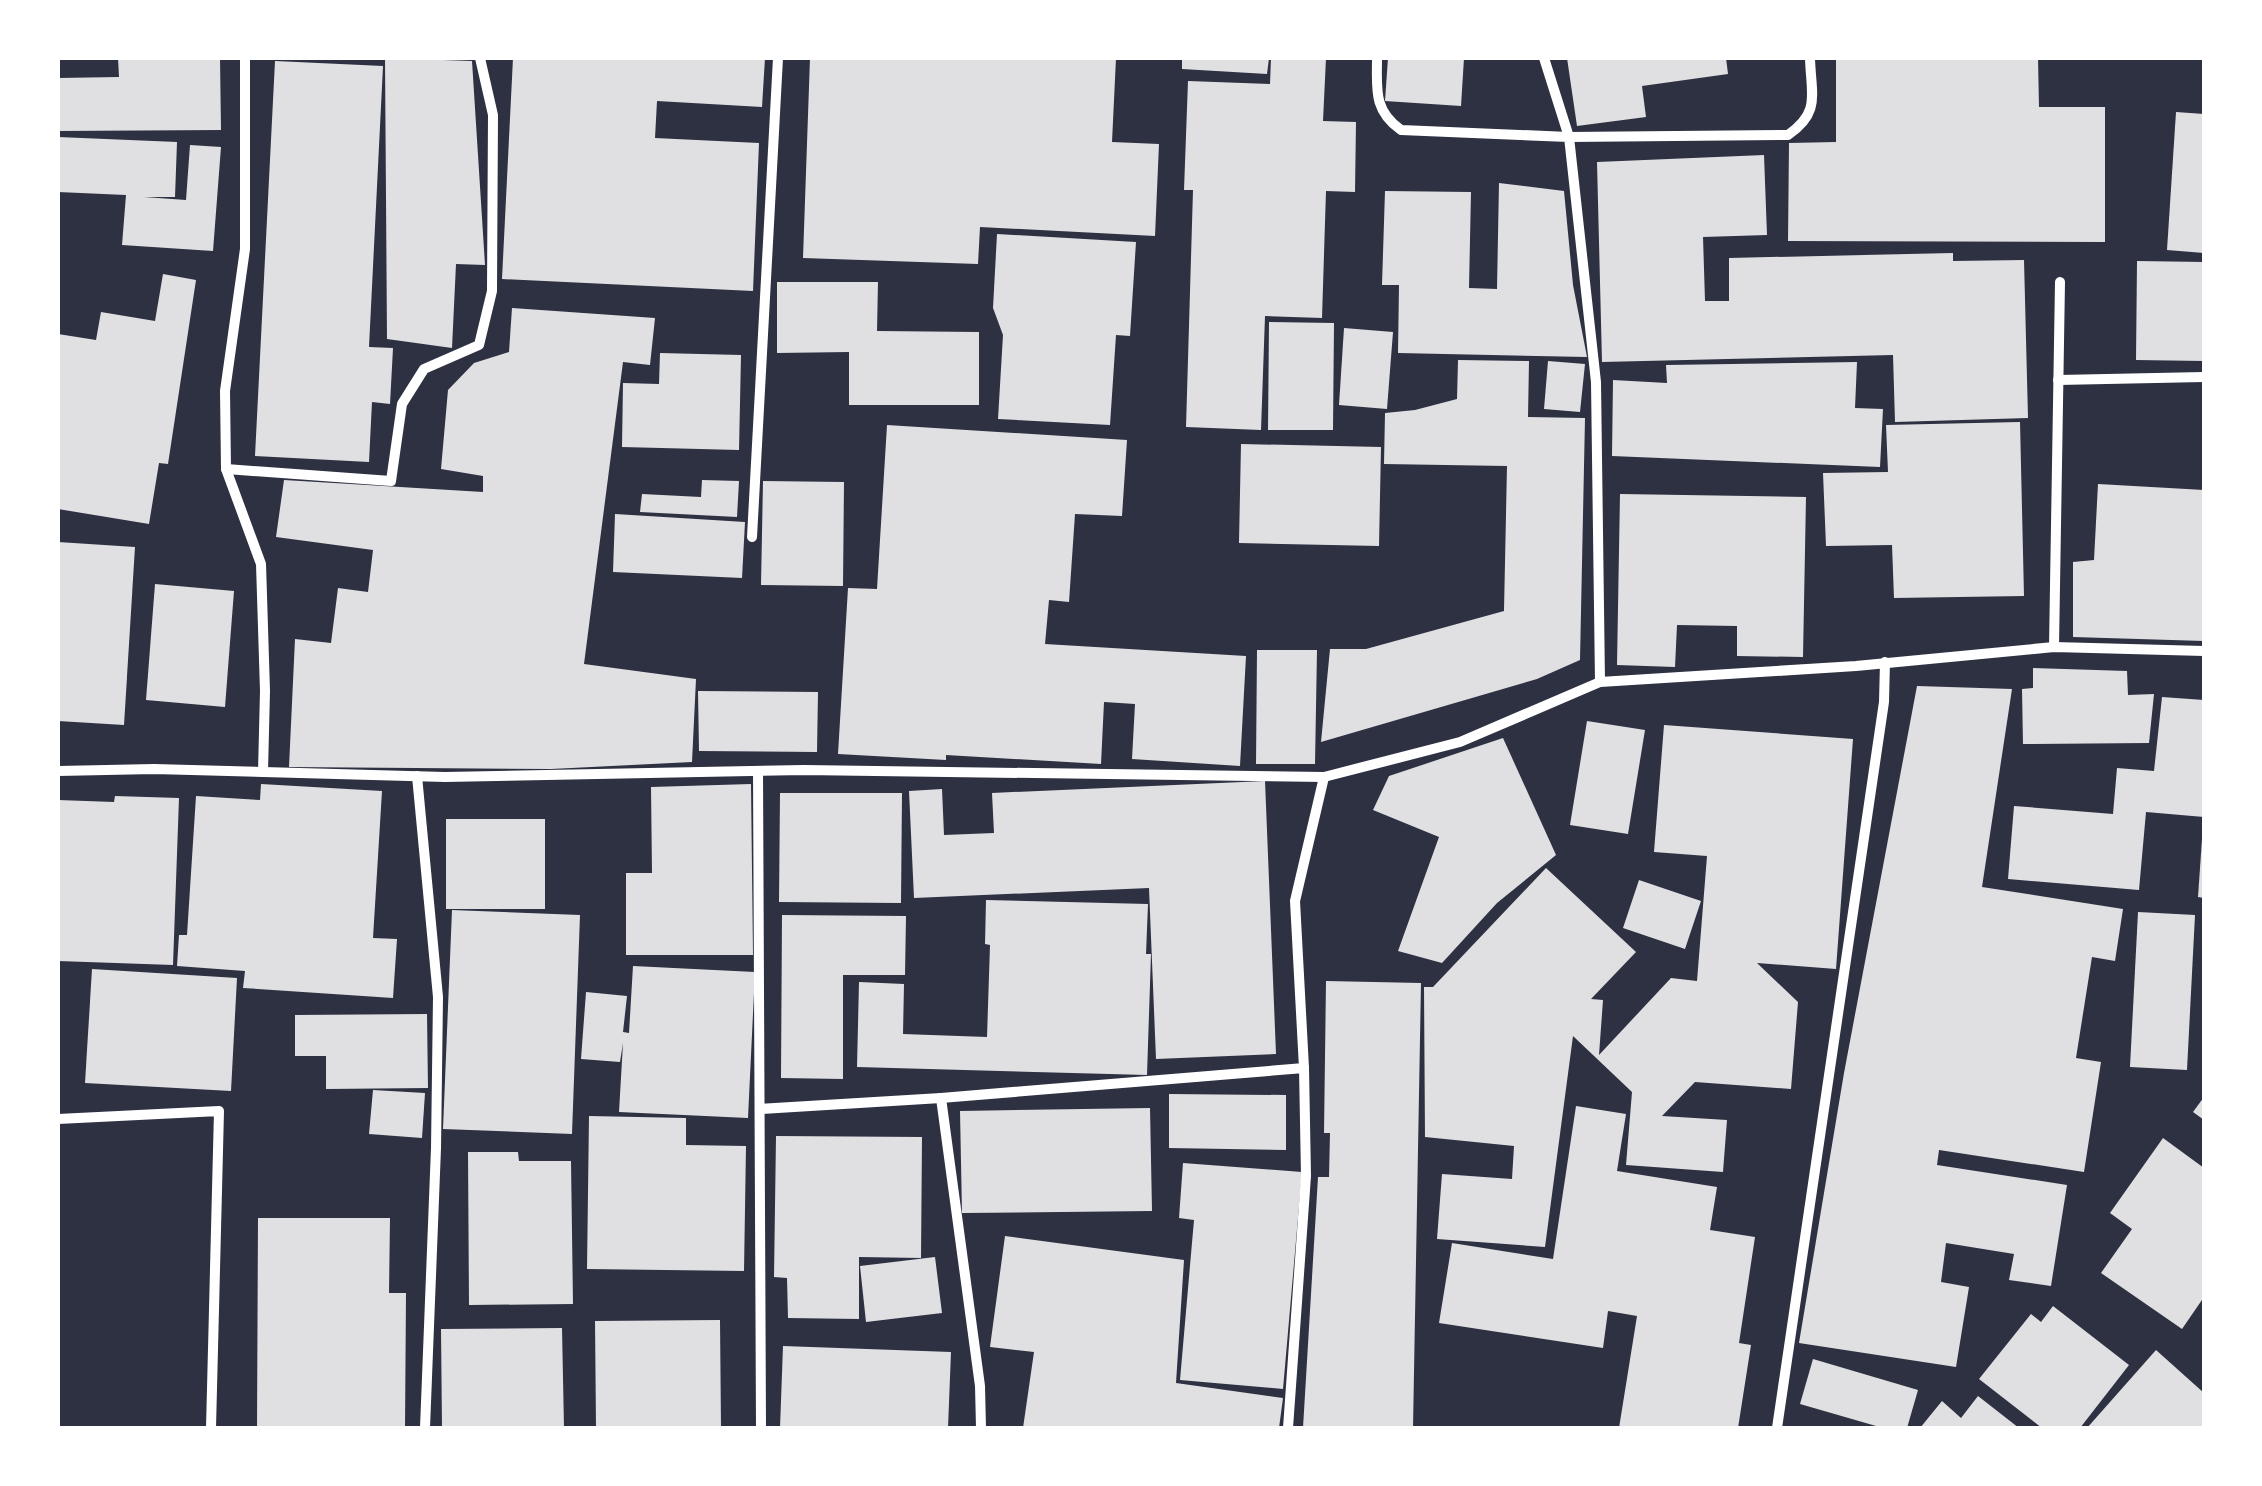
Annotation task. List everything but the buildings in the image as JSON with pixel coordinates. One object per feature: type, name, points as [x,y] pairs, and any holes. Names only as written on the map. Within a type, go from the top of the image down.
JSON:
[{"type":"street","points":[[244,58],[246,249],[225,391],[226,469],[261,564],[266,692],[262,772]]},
{"type":"street","points":[[226,469],[392,481],[402,404],[424,370],[479,345],[492,291],[493,134],[493,115],[480,58]]},
{"type":"street","points":[[752,537],[778,58]]},
{"type":"street","points":[[1376,58],[1377,96],[1386,120],[1402,130],[1569,137],[1788,135],[1808,121],[1810,58]]},
{"type":"street","points":[[1544,58],[1569,137],[1596,382],[1600,682]]},
{"type":"street","points":[[2054,647],[2060,282]]},
{"type":"street","points":[[2058,380],[2204,377]]},
{"type":"street","points":[[58,771],[416,776],[758,771],[1324,777],[1460,742],[1600,682],[1692,678],[2054,647],[2204,651]]},
{"type":"street","points":[[1778,1428],[1884,702],[1885,662]]},
{"type":"street","points":[[758,771],[760,1428]]},
{"type":"street","points":[[416,776],[438,997],[425,1428]]},
{"type":"street","points":[[1288,1428],[1306,1176],[1296,901],[1324,777]]},
{"type":"street","points":[[760,1110],[1304,1068]]},
{"type":"street","points":[[940,1098],[980,1386],[980,1428]]},
{"type":"street","points":[[58,1119],[220,1111],[211,1428]]}]
